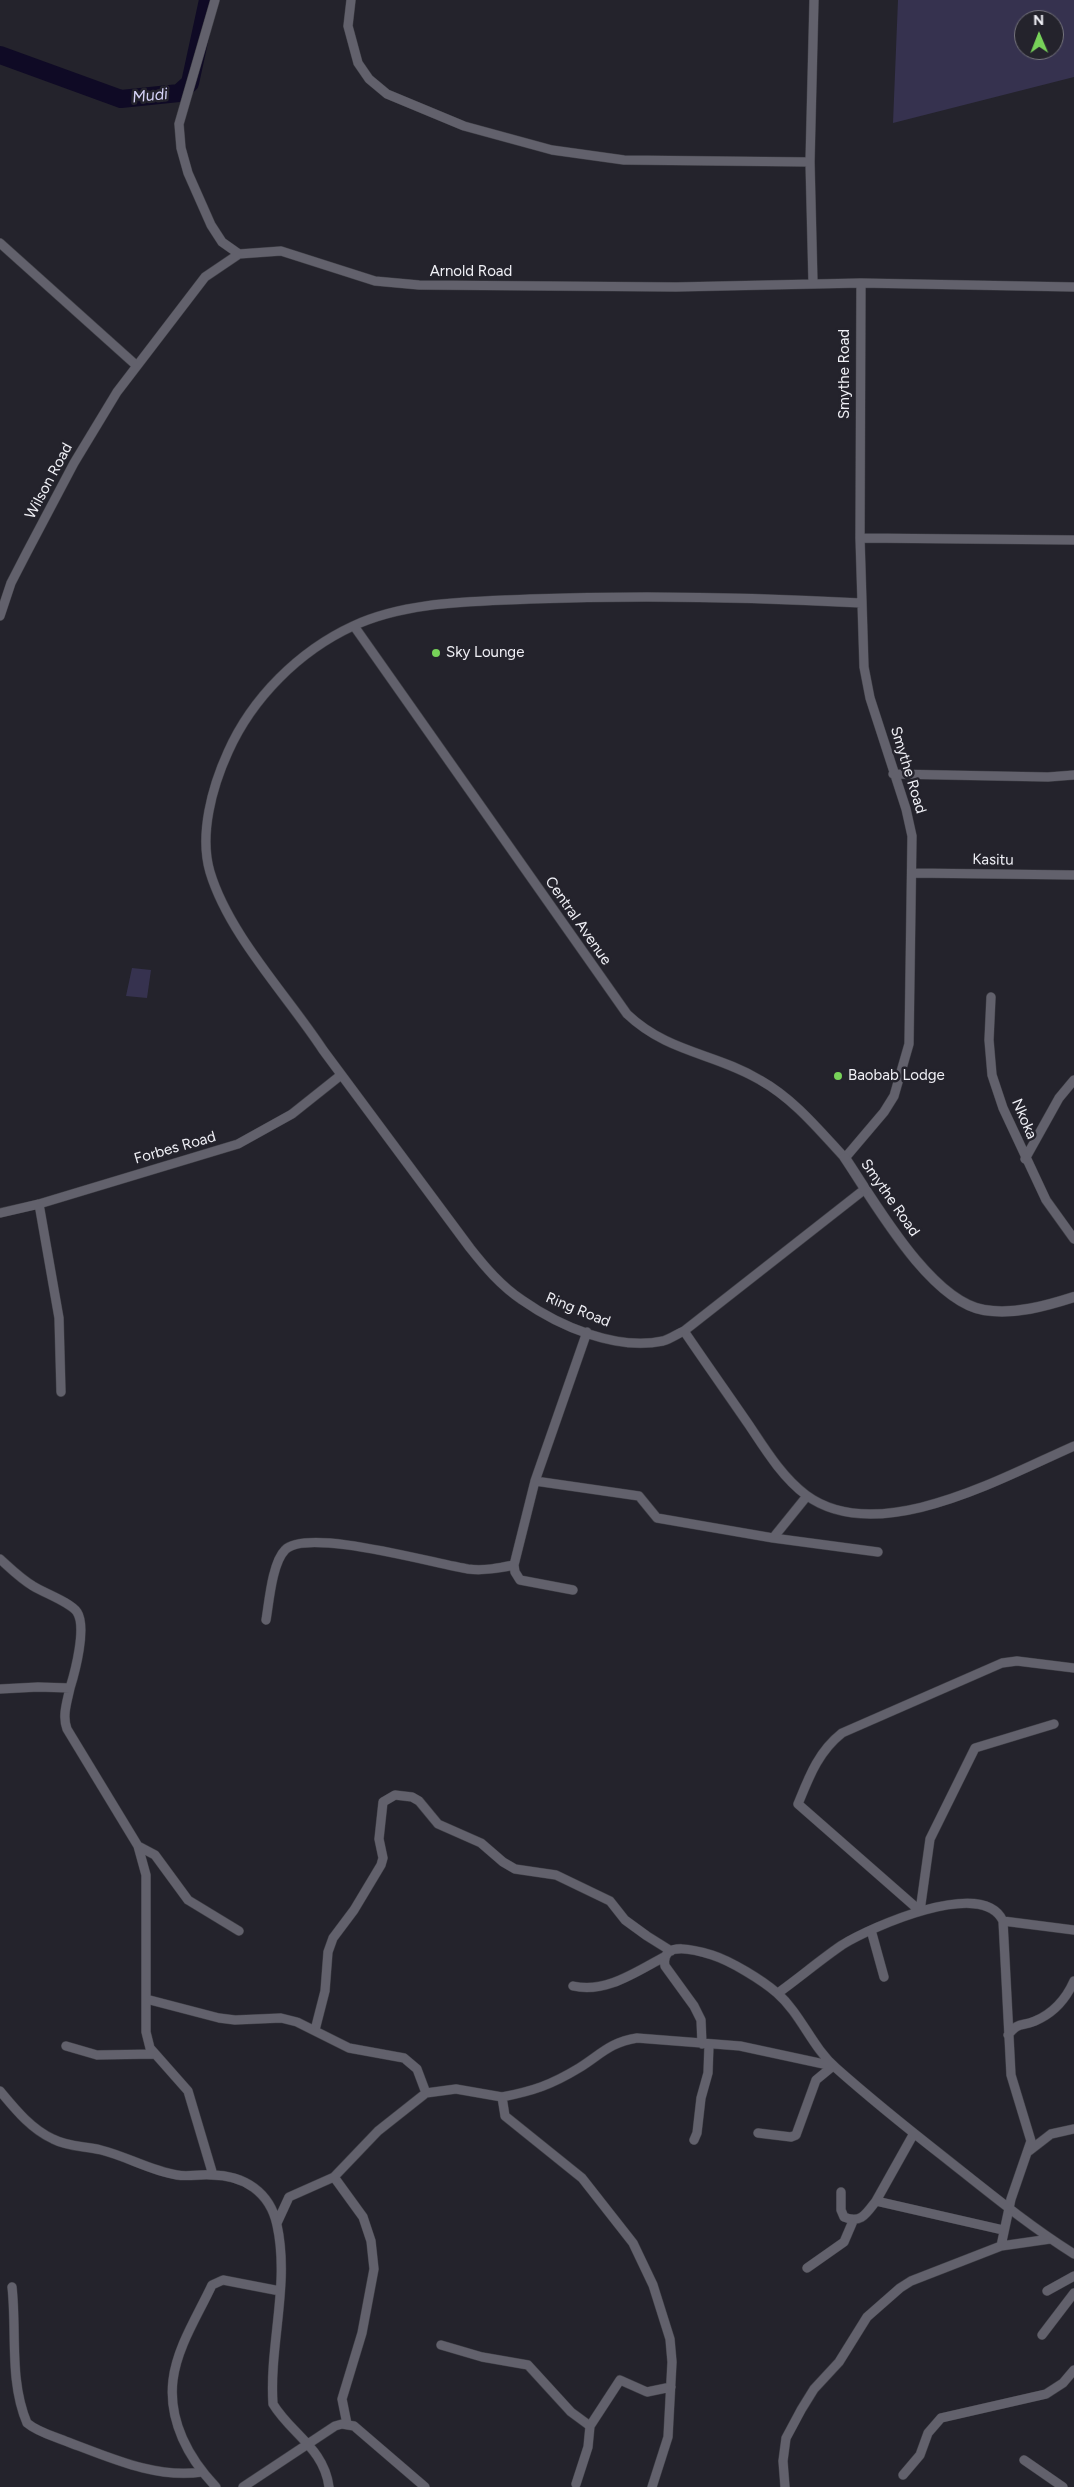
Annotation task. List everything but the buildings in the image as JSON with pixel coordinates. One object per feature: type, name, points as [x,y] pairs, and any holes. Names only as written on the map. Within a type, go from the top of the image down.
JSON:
[{"type":"street","points":[[215,0],[179,124],[181,148],[188,173],[211,225],[222,242],[239,254]]},
{"type":"street","points":[[350,0],[348,26],[358,63],[369,79],[387,94],[464,126],[552,150],[624,160],[810,162]]},
{"type":"street","points":[[813,283],[810,162],[814,0]]},
{"type":"street","points":[[0,243],[137,366]]},
{"type":"street","name":"Arnold Road","points":[[137,366],[204,277],[239,254],[281,251],[375,281],[404,285],[676,287],[861,283]]},
{"type":"street","points":[[861,283],[1074,287]]},
{"type":"street","name":"Smythe Road","points":[[861,283],[860,603],[864,667],[870,698],[893,774],[906,809],[912,836],[912,873],[909,1035],[901,1078],[884,1112],[845,1158],[917,1263],[947,1292],[972,1306],[991,1311],[1038,1307],[1074,1297]]},
{"type":"street","name":"Wilson Road","points":[[0,616],[15,575],[74,463],[117,392],[137,366]]},
{"type":"street","points":[[860,538],[1074,540]]},
{"type":"street","name":"Ring Road","points":[[860,603],[762,598],[662,597],[453,602],[383,615],[354,626],[321,643],[268,689],[235,735],[219,772],[210,810],[206,847],[209,870],[219,897],[260,964],[307,1025],[341,1075],[470,1248],[492,1274],[521,1299],[552,1318],[587,1332],[622,1341],[646,1342],[664,1340],[684,1331],[865,1189]]},
{"type":"street","name":"Central Avenue","points":[[354,626],[627,1014],[656,1037],[745,1072],[776,1090],[805,1116],[845,1158]]},
{"type":"street","points":[[893,774],[1048,777],[1074,775]]},
{"type":"street","name":"Kasitu","points":[[912,873],[1074,875]]},
{"type":"street","name":"Nkoka","points":[[991,997],[988,1040],[992,1075],[1003,1108],[1046,1200],[1074,1239]]},
{"type":"street","name":"Forbes Road","points":[[0,1213],[38,1204],[238,1144],[292,1114],[341,1075]]},
{"type":"street","points":[[1026,1159],[1059,1098],[1074,1080]]},
{"type":"street","points":[[38,1204],[59,1318],[61,1392]]},
{"type":"street","points":[[684,1331],[776,1464],[807,1496],[830,1507],[854,1514],[875,1515],[906,1511],[939,1503],[1074,1446]]},
{"type":"street","points":[[573,1590],[520,1580],[515,1572],[514,1565],[535,1481],[587,1332]]},
{"type":"street","points":[[535,1481],[639,1496],[657,1518],[773,1538],[878,1552]]},
{"type":"street","points":[[773,1538],[807,1496]]},
{"type":"street","points":[[266,1620],[277,1563],[285,1550],[295,1544],[318,1543],[353,1546],[470,1569],[491,1570],[514,1565]]},
{"type":"street","points":[[0,1560],[20,1577],[77,1611],[80,1620],[78,1655],[64,1722],[138,1846],[146,1875],[146,2032],[150,2048],[188,2091],[213,2175]]},
{"type":"street","points":[[920,1911],[798,1804],[815,1762],[832,1741],[842,1733],[1002,1663],[1017,1661],[1074,1668]]},
{"type":"street","points":[[0,1689],[70,1688]]},
{"type":"street","points":[[920,1911],[930,1839],[975,1748],[1054,1724]]},
{"type":"street","points":[[316,2030],[325,1991],[328,1952],[333,1938],[354,1910],[381,1865],[383,1858],[379,1839],[383,1802],[395,1795],[412,1797],[420,1801],[438,1824],[481,1843],[503,1862],[515,1869],[556,1875],[610,1901],[625,1920],[669,1953]]},
{"type":"street","points":[[138,1846],[155,1855],[188,1900],[239,1931]]},
{"type":"street","points":[[778,1994],[842,1946],[871,1930],[920,1911],[967,1903],[990,1908],[1000,1915],[1003,1921],[1011,2075],[1031,2141],[1003,2230],[1001,2246]]},
{"type":"street","points":[[1003,1921],[1074,1930]]},
{"type":"street","points":[[871,1930],[884,1977]]},
{"type":"street","points":[[573,1986],[587,1990],[610,1986],[669,1953],[690,1948],[720,1957],[778,1994],[833,2066],[913,2135],[1009,2210],[1074,2254]]},
{"type":"street","points":[[669,1953],[664,1961],[665,1966],[694,2006],[701,2020],[706,2044],[708,2073],[701,2098],[697,2133],[694,2140]]},
{"type":"street","points":[[1008,2035],[1016,2025],[1034,2021],[1045,2015],[1066,1998],[1074,1981]]},
{"type":"street","points":[[146,2000],[219,2018],[235,2020],[282,2018],[316,2030],[335,2043],[349,2048],[404,2058],[417,2069],[426,2093]]},
{"type":"street","points":[[277,2223],[289,2197],[334,2177],[378,2131],[426,2093],[456,2089],[502,2097],[541,2089],[580,2068],[620,2040],[636,2038],[740,2046],[833,2066]]},
{"type":"street","points":[[66,2046],[97,2055],[155,2054]]},
{"type":"street","points":[[758,2133],[791,2137],[796,2135],[816,2080],[833,2066]]},
{"type":"street","points":[[0,2091],[29,2123],[55,2140],[100,2150],[175,2175],[213,2175],[238,2178],[254,2186],[265,2197],[277,2223],[280,2291],[273,2404],[278,2412],[309,2443],[327,2475],[329,2487]]},
{"type":"street","points":[[502,2097],[505,2116],[582,2178],[633,2242],[653,2285],[670,2339],[671,2387],[668,2437],[652,2487]]},
{"type":"street","points":[[1029,2151],[1051,2134],[1074,2129]]},
{"type":"street","points":[[841,2192],[841,2210],[844,2217],[853,2221],[859,2220],[876,2200],[913,2135]]},
{"type":"street","points":[[334,2177],[363,2217],[371,2242],[374,2269],[362,2333],[342,2399],[347,2424]]},
{"type":"street","points":[[876,2200],[1003,2230]]},
{"type":"street","points":[[807,2268],[844,2242],[853,2221]]},
{"type":"street","points":[[785,2487],[783,2462],[786,2438],[814,2389],[839,2362],[868,2317],[900,2288],[911,2281],[1001,2246],[1050,2239]]},
{"type":"street","points":[[1047,2291],[1074,2276]]},
{"type":"street","points":[[216,2487],[202,2472],[188,2450],[179,2430],[174,2408],[173,2381],[183,2346],[212,2285],[216,2281],[223,2280],[280,2291]]},
{"type":"street","points":[[12,2287],[15,2314],[15,2368],[19,2400],[26,2423],[43,2433],[144,2469],[188,2474],[202,2472]]},
{"type":"street","points":[[1042,2335],[1074,2293]]},
{"type":"street","points":[[442,2344],[482,2357],[528,2365],[571,2412],[590,2426]]},
{"type":"street","points":[[903,2474],[920,2455],[928,2433],[941,2418],[1046,2394],[1063,2383],[1074,2370]]},
{"type":"street","points":[[576,2484],[588,2447],[590,2426],[620,2380],[647,2392],[671,2387]]},
{"type":"street","points":[[243,2487],[335,2426],[347,2424],[354,2426],[425,2487]]},
{"type":"street","points":[[1024,2460],[1063,2487]]},
{"type":"shaded area","points":[[898,0],[1074,0],[1074,77],[893,123]]},
{"type":"shaded area","points":[[132,968],[151,970],[147,998],[126,996]]},
{"type":"waterway","name":"Mudi","points":[[0,55],[121,99],[179,93],[190,83],[208,0]]},
{"type":"place","name":"Sky Lounge","points":[[436,653]]},
{"type":"place","name":"Baobab Lodge","points":[[838,1076]]}]
